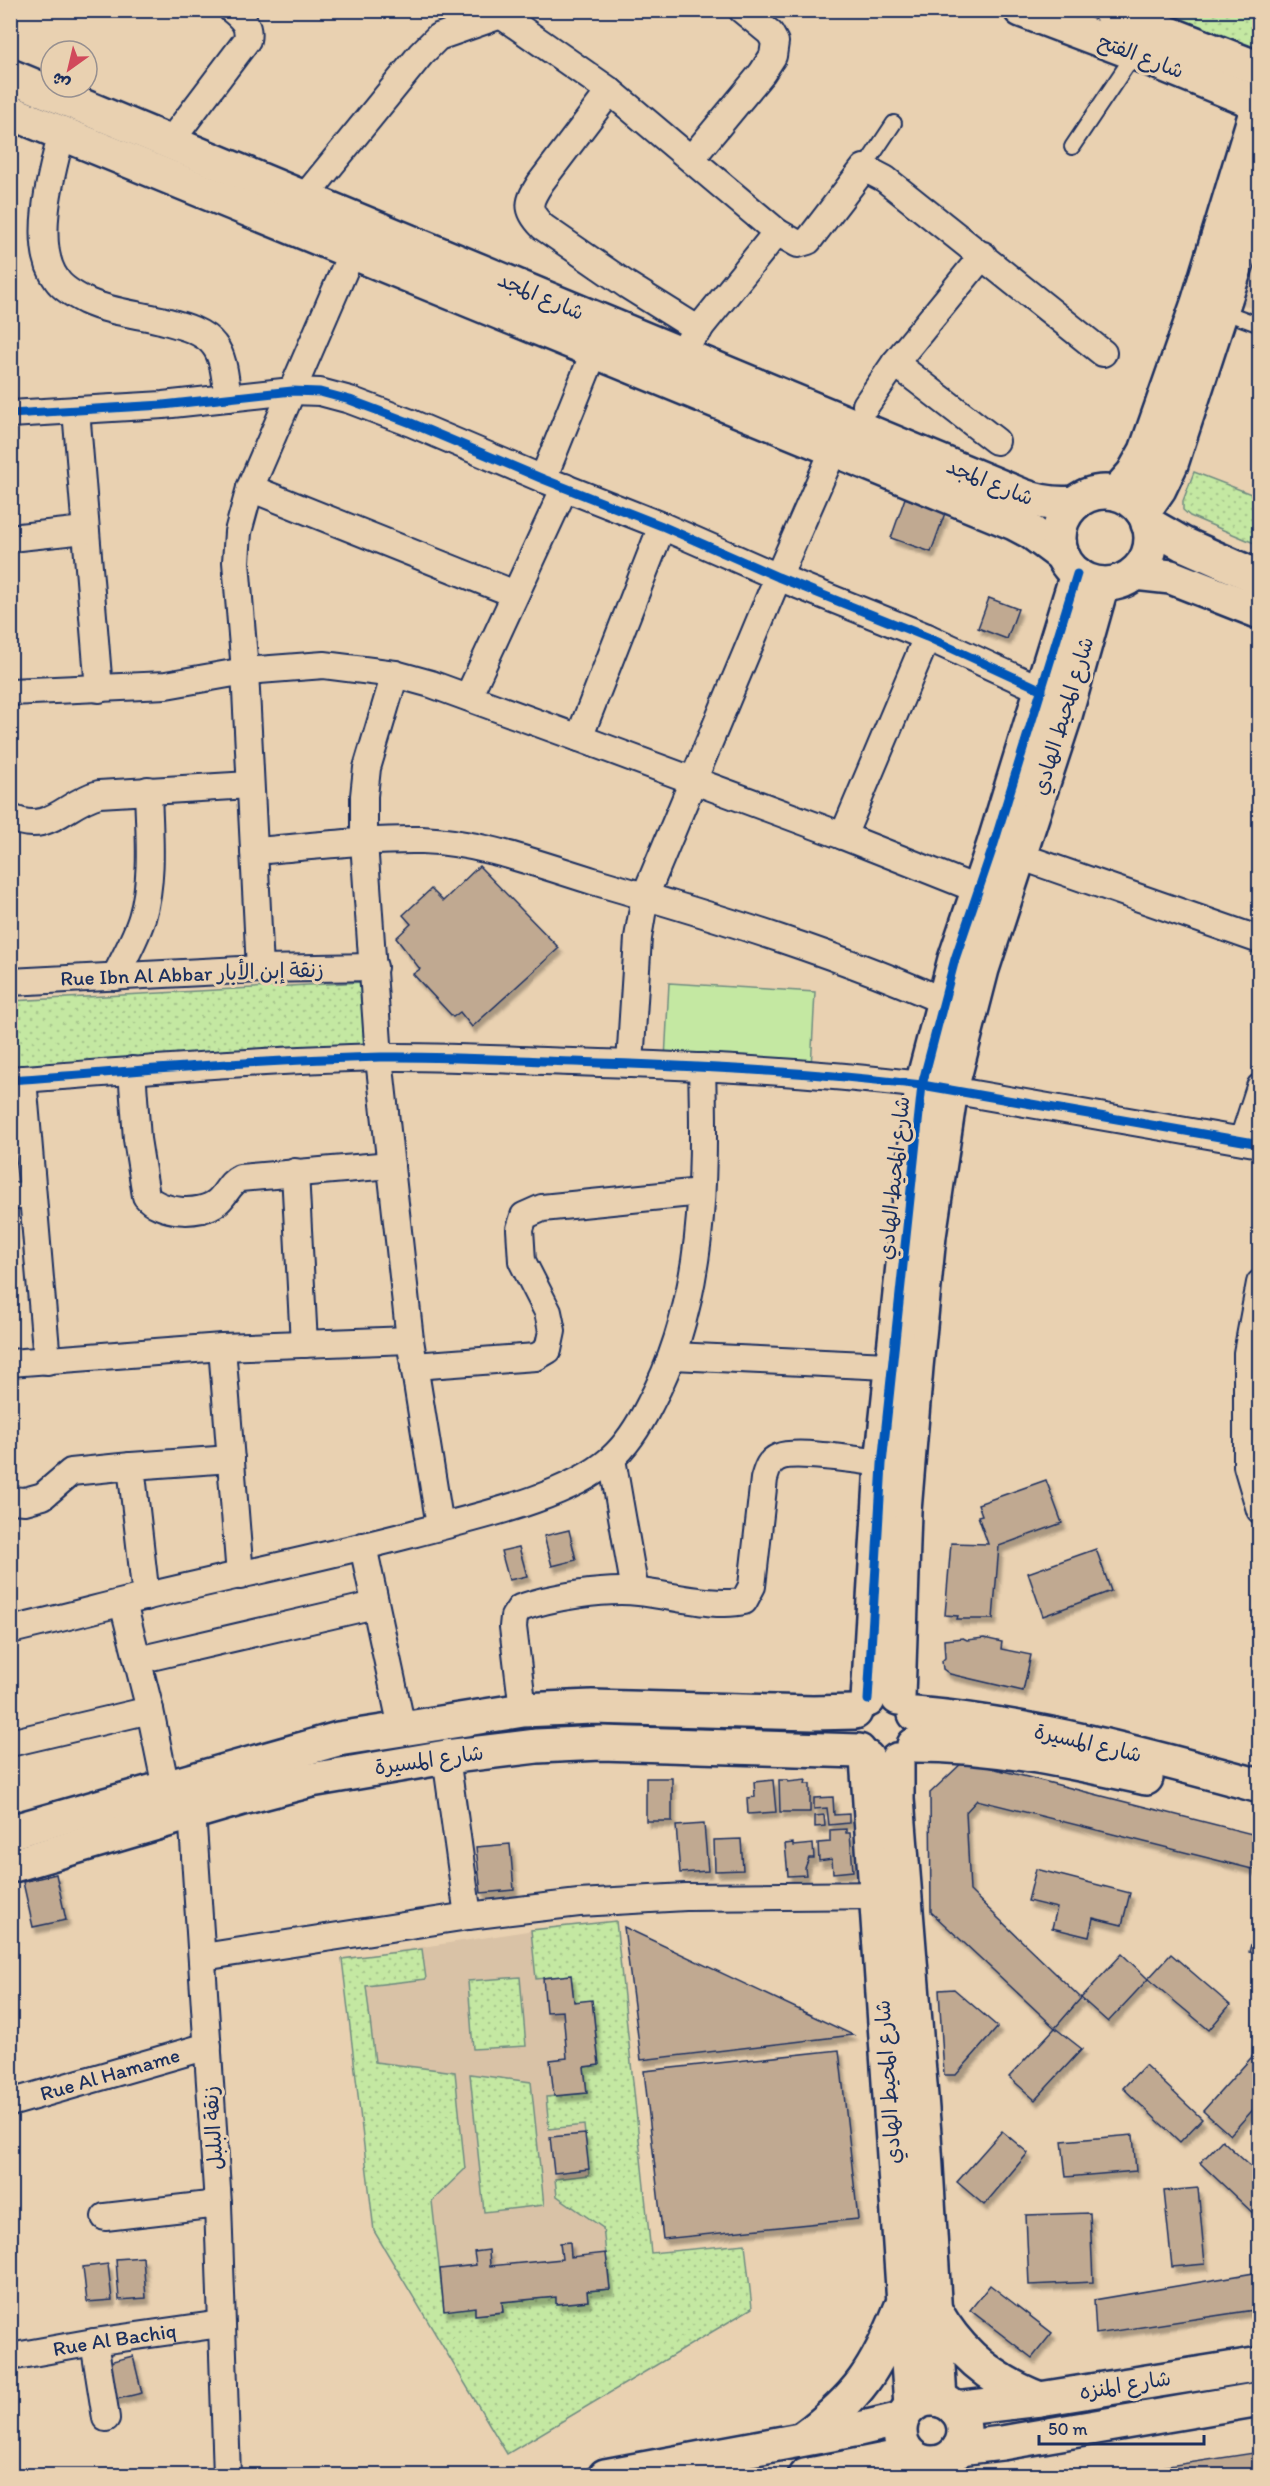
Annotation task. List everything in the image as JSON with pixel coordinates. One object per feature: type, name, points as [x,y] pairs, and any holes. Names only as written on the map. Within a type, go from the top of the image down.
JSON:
[{"type":"street","points":[[691,159],[762,73],[773,56],[775,42],[770,33],[742,10]]},
{"type":"street","name":"شارع الفتح","points":[[1021,10],[1259,102]]},
{"type":"street","name":"شارع الفتح","points":[[1109,10],[1260,69]]},
{"type":"street","points":[[170,142],[247,40],[249,31],[234,11]]},
{"type":"street","points":[[304,198],[374,111],[438,37],[503,13],[610,91],[777,232],[798,244],[808,241],[864,168],[885,179],[1103,353]]},
{"type":"street","name":"شارع المجد","points":[[10,76],[304,198],[834,449],[1014,523],[1031,532],[1080,571]]},
{"type":"street","points":[[610,91],[531,197],[529,209],[532,216],[543,227],[627,285],[689,342],[777,232]]},
{"type":"street","points":[[1259,102],[1171,464],[1146,518],[1151,538],[1148,553],[1135,573],[1114,583],[1080,571],[1059,544],[1060,528],[1066,514],[1075,503],[1088,495],[1102,492],[1116,493],[1132,502],[1146,518],[1182,544],[1259,576]]},
{"type":"street","name":"شارع المجد","points":[[10,112],[352,252],[600,337],[689,342],[1023,496],[1057,505],[1075,503]]},
{"type":"street","points":[[62,133],[52,172],[46,214],[45,245],[48,265],[57,280],[86,302],[114,311],[182,326],[201,334],[213,343],[220,355],[228,398]]},
{"type":"street","points":[[1116,493],[1133,474],[1146,451],[1260,192]]},
{"type":"street","points":[[260,969],[245,671],[236,562],[238,532],[250,488],[352,252]]},
{"type":"street","points":[[866,405],[895,363],[983,255]]},
{"type":"street","points":[[468,697],[515,594],[554,483],[600,337]]},
{"type":"street","points":[[895,363],[996,441]]},
{"type":"street","points":[[10,414],[292,391],[320,392],[350,400],[662,526],[778,578],[927,637],[1042,690]]},
{"type":"street","points":[[76,410],[99,689]]},
{"type":"street","points":[[630,1064],[638,938],[645,896],[834,449]]},
{"type":"street","points":[[250,488],[515,594]]},
{"type":"street","points":[[579,738],[662,526]]},
{"type":"street","points":[[10,538],[85,530]]},
{"type":"street","name":"شارع المحيط الهادي","points":[[1006,852],[1042,690],[1080,571]]},
{"type":"street","name":"شارع المحيط الهادي","points":[[927,2409],[903,2303],[884,1730],[899,1600],[895,1465],[904,1366],[929,1236],[936,1087],[956,1007],[991,895],[1006,852],[1064,719],[1080,571]]},
{"type":"street","points":[[1135,573],[1171,577],[1260,612]]},
{"type":"street","points":[[843,836],[927,637]]},
{"type":"street","points":[[10,692],[166,684],[245,671],[324,665],[395,674],[468,697],[579,738],[843,836],[991,895]]},
{"type":"street","points":[[395,674],[368,768],[364,796],[364,842],[379,1058],[410,1340],[440,1526]]},
{"type":"street","points":[[10,817],[44,823],[55,819],[85,798],[148,790],[250,785]]},
{"type":"street","points":[[115,977],[141,921],[146,901],[149,875],[148,790]]},
{"type":"street","points":[[254,851],[422,840],[460,844],[544,865],[785,941],[893,980],[956,1007]]},
{"type":"street","points":[[1006,852],[1260,940]]},
{"type":"street","name":"Rue Ibn Al Abbar زنقة إبن الأبار","points":[[10,982],[260,969],[374,967]]},
{"type":"street","points":[[46,1361],[21,1195],[17,1079],[132,1070],[379,1058],[437,1057],[702,1067],[876,1079],[936,1087],[1251,1142],[1260,1088]]},
{"type":"street","points":[[10,1630],[440,1526],[550,1494],[585,1479],[612,1459],[630,1438],[666,1375],[684,1322],[696,1246],[704,1151],[702,1067]]},
{"type":"street","points":[[132,1070],[142,1179],[146,1196],[152,1204],[172,1210],[212,1206],[219,1201],[233,1182],[240,1178],[391,1165]]},
{"type":"street","points":[[295,1172],[304,1344]]},
{"type":"street","points":[[414,1366],[536,1357],[548,1350],[552,1331],[548,1312],[522,1261],[520,1229],[524,1216],[542,1208],[701,1192]]},
{"type":"street","points":[[1260,1283],[1248,1353],[1253,1465],[1260,1510]]},
{"type":"street","points":[[10,1363],[222,1347],[410,1340]]},
{"type":"street","points":[[222,1347],[240,1576]]},
{"type":"street","points":[[673,1356],[904,1366]]},
{"type":"street","points":[[524,1710],[513,1627],[516,1612],[530,1604],[575,1595],[635,1591],[718,1602],[744,1601],[752,1586],[764,1479],[768,1465],[777,1457],[788,1454],[895,1465]]},
{"type":"street","points":[[10,1500],[26,1501],[43,1496],[71,1472],[231,1459]]},
{"type":"street","points":[[612,1459],[635,1591]]},
{"type":"street","name":"زنقة البلبل","points":[[131,1466],[134,1600],[138,1660],[150,1710],[183,1794],[203,1957],[218,2204],[227,2475]]},
{"type":"street","points":[[363,1546],[402,1728]]},
{"type":"street","points":[[138,1660],[375,1605]]},
{"type":"street","name":"شارع المسيرة","points":[[10,1866],[183,1794],[338,1739],[524,1710],[592,1707],[813,1713],[884,1730],[1043,1756],[1162,1782],[1260,1808]]},
{"type":"street","points":[[10,1743],[150,1710]]},
{"type":"street","name":"شارع المسيرة","points":[[10,1832],[183,1794],[311,1780],[447,1757],[537,1746],[884,1730],[960,1718],[1059,1735],[1260,1786]]},
{"type":"street","points":[[447,1757],[468,1916]]},
{"type":"street","points":[[203,1957],[468,1916],[579,1903],[686,1897],[890,1895]]},
{"type":"street","name":"شارع المحيط الهادي","points":[[890,1895],[924,2122],[936,2312],[927,2409]]},
{"type":"street","name":"Rue Al Hamame","points":[[10,2103],[208,2046]]},
{"type":"street","points":[[105,2217],[218,2204]]},
{"type":"street","points":[[802,2439],[839,2410],[864,2383],[903,2303]]},
{"type":"street","points":[[936,2312],[956,2343],[983,2369],[1012,2387],[1040,2399]]},
{"type":"street","name":"Rue Al Bachiq","points":[[10,2357],[94,2342],[221,2324]]},
{"type":"street","points":[[94,2342],[106,2418]]},
{"type":"street","name":"شارع المنزه","points":[[604,2475],[802,2439],[927,2409],[1040,2399],[1260,2364]]},
{"type":"street","name":"شارع المنزه","points":[[953,2461],[1002,2443],[1260,2399]]},
{"type":"street","points":[[805,2475],[953,2461],[964,2436],[964,2428],[927,2409],[900,2440],[915,2463]]},
{"type":"lane","points":[[1072,147],[1134,53]]},
{"type":"lane","points":[[864,168],[894,123]]},
{"type":"lane","points":[[1209,307],[1260,325]]},
{"type":"shaded area","points":[[1259,252],[1259,311],[1240,304]]},
{"type":"shaded area","points":[[616,1921],[651,2253],[745,2244],[752,2308],[507,2454],[374,2231],[342,1959],[561,1926]]},
{"type":"green space","points":[[1149,11],[1259,11],[1259,54]]},
{"type":"green space","points":[[1194,472],[1259,497],[1259,545],[1190,516],[1183,510],[1183,501]]},
{"type":"green space","points":[[364,982],[368,1051],[11,1071],[11,1001]]},
{"type":"green space","points":[[669,983],[815,992],[811,1068],[665,1060]]},
{"type":"green space","points":[[616,1921],[651,2253],[745,2244],[752,2308],[507,2454],[374,2231],[342,1959],[422,1949],[426,1979],[366,1986],[375,2062],[455,2072],[465,2169],[432,2201],[444,2310],[475,2307],[476,2315],[503,2312],[502,2302],[556,2297],[557,2304],[588,2301],[587,2291],[610,2289],[603,2228],[557,2196],[555,2179],[589,2175],[584,2125],[549,2129],[546,2097],[587,2093],[584,2067],[599,2065],[592,2001],[574,2002],[571,1975],[536,1979],[531,1930]]},
{"type":"green space","points":[[520,1977],[526,2046],[473,2049],[468,1981]]},
{"type":"green space","points":[[470,2074],[531,2082],[544,2205],[484,2212]]},
{"type":"building","points":[[905,498],[945,513],[931,552],[891,538]]},
{"type":"building","points":[[989,598],[1018,609],[1007,639],[978,628]]},
{"type":"building","points":[[479,866],[559,948],[472,1027],[460,1012],[453,1017],[413,974],[420,969],[396,938],[411,924],[403,915],[431,889],[443,901]]},
{"type":"building","points":[[1046,1480],[1062,1523],[999,1546],[993,1619],[957,1619],[958,1616],[945,1615],[951,1543],[988,1544],[978,1516],[982,1515],[978,1504]]},
{"type":"building","points":[[569,1530],[576,1560],[552,1566],[544,1536]]},
{"type":"building","points":[[519,1547],[527,1576],[509,1580],[501,1551]]},
{"type":"building","points":[[1096,1549],[1111,1591],[1043,1616],[1028,1573]]},
{"type":"building","points":[[963,1638],[967,1640],[984,1638],[1002,1642],[1001,1649],[1031,1655],[1023,1691],[950,1674],[943,1669],[944,1640]]},
{"type":"building","points":[[964,1761],[1260,1836],[1260,1871],[977,1800],[966,1812],[970,1891],[1081,1998],[1055,2028],[931,1912],[930,1793]]},
{"type":"building","points":[[646,1778],[672,1778],[672,1821],[646,1821]]},
{"type":"building","points":[[773,1780],[776,1812],[748,1814],[747,1798],[755,1797],[754,1782]]},
{"type":"building","points":[[779,1780],[788,1780],[788,1782],[806,1780],[805,1784],[810,1784],[810,1812],[780,1812]]},
{"type":"building","points":[[833,1797],[834,1815],[849,1814],[849,1823],[829,1825],[827,1808],[814,1809],[814,1798]]},
{"type":"building","points":[[824,1815],[825,1826],[815,1827],[815,1816]]},
{"type":"building","points":[[704,1824],[708,1871],[680,1873],[676,1826]]},
{"type":"building","points":[[846,1829],[846,1833],[850,1833],[853,1871],[833,1873],[832,1859],[819,1861],[818,1843],[830,1842],[830,1830]]},
{"type":"building","points":[[741,1839],[743,1870],[715,1871],[714,1840]]},
{"type":"building","points":[[793,1843],[793,1846],[813,1844],[814,1858],[809,1858],[805,1868],[806,1875],[788,1876],[785,1844]]},
{"type":"building","points":[[510,1844],[514,1890],[481,1893],[476,1847]]},
{"type":"building","points":[[1036,1869],[1130,1893],[1122,1925],[1093,1918],[1089,1937],[1052,1928],[1057,1908],[1028,1901]]},
{"type":"building","points":[[56,1874],[66,1920],[33,1927],[23,1882]]},
{"type":"building","points":[[1257,1922],[1260,1922],[1260,1955],[1249,1952]]},
{"type":"building","points":[[624,1927],[853,2035],[641,2060]]},
{"type":"building","points":[[1122,1954],[1148,1979],[1108,2022],[1081,1998]]},
{"type":"building","points":[[1171,1954],[1230,2005],[1209,2030],[1148,1979]]},
{"type":"building","points":[[571,1975],[574,2002],[592,2000],[599,2065],[584,2067],[587,2093],[554,2096],[550,2060],[567,2058],[563,2011],[546,2012],[543,1978]]},
{"type":"building","points":[[954,1989],[998,2027],[956,2075],[944,2075],[939,1990]]},
{"type":"building","points":[[1055,2028],[1082,2049],[1035,2100],[1009,2077]]},
{"type":"building","points":[[1260,2048],[1260,2102],[1230,2135],[1203,2111]]},
{"type":"building","points":[[839,2050],[858,2219],[663,2239],[644,2071]]},
{"type":"building","points":[[1145,2065],[1202,2119],[1180,2142],[1123,2088]]},
{"type":"building","points":[[1002,2131],[1028,2153],[984,2205],[957,2182]]},
{"type":"building","points":[[585,2134],[589,2169],[554,2173],[550,2137]]},
{"type":"building","points":[[1133,2135],[1136,2171],[1066,2177],[1062,2141]]},
{"type":"building","points":[[1222,2140],[1260,2175],[1260,2214],[1257,2217],[1200,2163]]},
{"type":"building","points":[[1198,2188],[1205,2264],[1172,2267],[1164,2191]]},
{"type":"building","points":[[1090,2213],[1093,2282],[1029,2285],[1026,2215]]},
{"type":"building","points":[[570,2242],[571,2257],[606,2253],[610,2289],[587,2291],[588,2301],[556,2304],[556,2297],[502,2302],[503,2312],[475,2315],[475,2307],[444,2311],[440,2269],[476,2265],[474,2252],[489,2250],[490,2266],[562,2259],[560,2243]]},
{"type":"building","points":[[143,2257],[146,2298],[119,2300],[116,2259]]},
{"type":"building","points":[[108,2264],[112,2300],[87,2302],[83,2267]]},
{"type":"building","points":[[1260,2272],[1260,2309],[1096,2334],[1094,2300]]},
{"type":"building","points":[[990,2285],[1052,2333],[1032,2358],[970,2310]]},
{"type":"building","points":[[133,2356],[142,2393],[113,2400],[105,2363]]},
{"type":"building","points":[[1260,2452],[1260,2476],[1103,2476]]},
{"type":"cycle path","points":[[10,414],[163,405],[292,391],[320,392],[350,400],[662,526],[778,577],[927,637],[1042,690]]},
{"type":"cycle path","points":[[868,1700],[882,1464],[922,1085],[955,959],[993,847],[1077,574]]},
{"type":"cycle path","points":[[10,1080],[242,1063],[381,1057],[478,1058],[705,1067],[922,1085],[1260,1144]]}]
